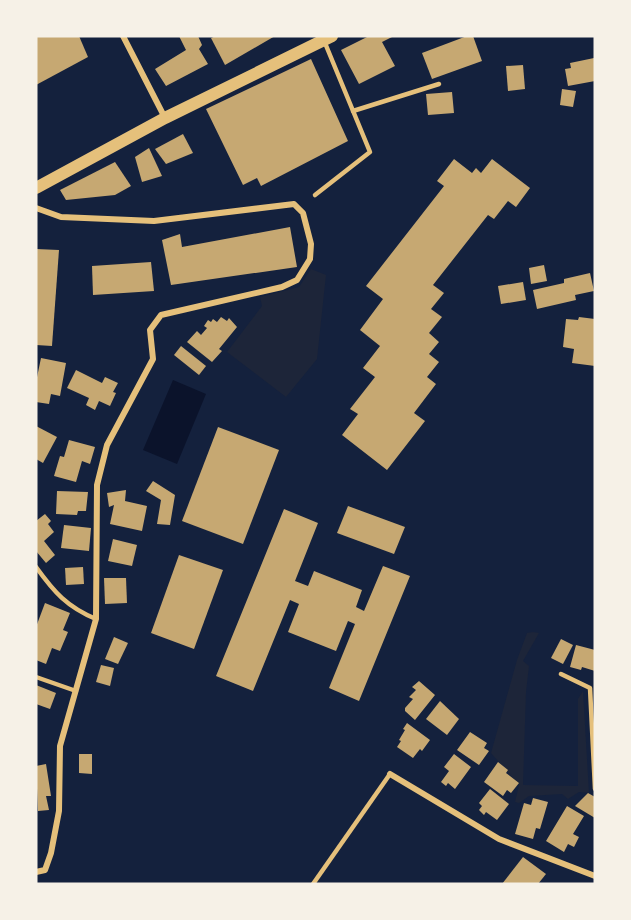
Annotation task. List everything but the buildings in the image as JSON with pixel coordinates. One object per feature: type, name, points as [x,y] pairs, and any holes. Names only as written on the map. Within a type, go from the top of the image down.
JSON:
[{"type":"main road","points":[[36,188],[165,118],[328,38]]},
{"type":"street","points":[[123,36],[165,118]]},
{"type":"street","points":[[36,208],[61,217],[154,221],[294,204],[303,213],[311,244],[310,259],[297,280],[282,287],[162,315],[150,330],[153,359],[107,445],[97,485],[96,619],[60,746],[59,811],[51,853],[45,870],[36,872]]},
{"type":"street","points":[[390,774],[499,839],[595,876]]},
{"type":"lane","points":[[315,195],[370,152],[328,38]]},
{"type":"lane","points":[[353,111],[439,84]]},
{"type":"lane","points":[[36,567],[61,598],[78,611],[96,619]]},
{"type":"lane","points":[[561,674],[590,688],[595,789]]},
{"type":"lane","points":[[36,677],[76,691]]},
{"type":"lane","points":[[313,884],[390,774]]},
{"type":"shaded area","points":[[311,269],[326,275],[317,359],[286,397],[227,352],[262,306],[260,297],[299,287]]},
{"type":"shaded area","points":[[173,380],[206,394],[177,464],[143,450]]},
{"type":"shaded area","points":[[527,633],[539,633],[523,661],[529,666],[523,785],[578,786],[578,699],[583,691],[589,793],[579,792],[568,799],[562,794],[529,796],[519,803],[515,802],[519,785],[491,753],[517,660]]}]
